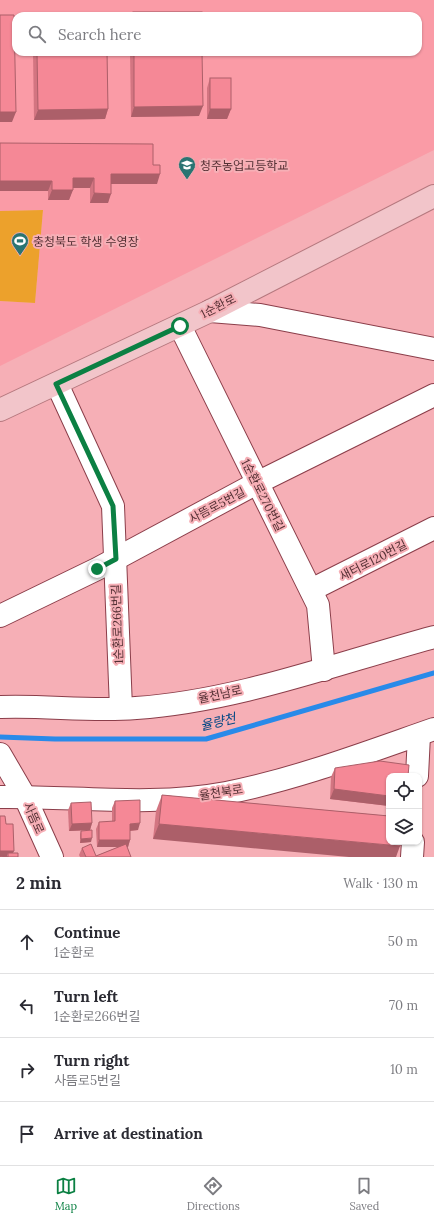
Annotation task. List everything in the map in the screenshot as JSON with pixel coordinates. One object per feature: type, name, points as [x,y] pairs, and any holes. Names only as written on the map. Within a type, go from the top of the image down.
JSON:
[{"type":"main road","name":"1순환로","points":[[1,409],[180,326],[434,196]]},
{"type":"street","points":[[210,311],[260,315],[434,349]]},
{"type":"street","name":"1순환로270번길","points":[[180,326],[318,605],[324,670]]},
{"type":"street","name":"1순환로266번길","points":[[56,384],[113,506],[121,708]]},
{"type":"street","name":"사뜸로5번길","points":[[0,616],[116,559],[257,483],[434,394]]},
{"type":"street","name":"새터로120번길","points":[[311,590],[434,528]]},
{"type":"street","name":"율천남로","points":[[0,707],[136,708],[208,698],[324,670],[434,637]]},
{"type":"street","points":[[418,773],[426,732]]},
{"type":"street","name":"율천북로","points":[[0,798],[20,789],[146,801],[225,793],[297,776],[426,732]]},
{"type":"street","name":"사뜸로","points":[[0,754],[20,789],[52,857]]},
{"type":"street","points":[[412,857],[413,845]]},
{"type":"shaded area","name":"청주농업고등학교","points":[[0,0],[434,0],[434,150],[0,366],[0,301],[35,303],[43,210],[0,211]]},
{"type":"shaded area","name":"충청북도 학생 수영장","points":[[43,210],[35,303],[0,301],[0,211]]},
{"type":"building","points":[[0,15],[12,15],[12,56],[15,56],[16,112],[0,112]]},
{"type":"building","points":[[37,56],[107,56],[108,109],[38,110]]},
{"type":"building","points":[[134,56],[202,56],[203,106],[134,107]]},
{"type":"building","points":[[210,78],[231,78],[231,109],[210,109]]},
{"type":"building","points":[[0,143],[153,144],[153,165],[160,165],[160,174],[111,174],[111,194],[94,193],[94,178],[73,178],[73,190],[52,190],[52,181],[0,181]]},
{"type":"building","points":[[380,761],[409,765],[408,773],[386,773],[386,796],[334,789],[335,768]]},
{"type":"building","points":[[162,795],[386,816],[386,845],[159,824]]},
{"type":"building","points":[[140,800],[140,823],[130,824],[130,840],[99,840],[99,822],[115,821],[115,801]]},
{"type":"building","points":[[91,802],[92,823],[72,824],[71,803]]},
{"type":"building","points":[[0,816],[5,816],[6,824],[13,824],[14,851],[0,851]]},
{"type":"building","points":[[92,830],[92,838],[81,839],[81,831]]},
{"type":"building","points":[[91,844],[96,856],[126,844],[131,857],[86,857],[82,848]]},
{"type":"building","points":[[8,853],[18,853],[18,857],[8,857]]},
{"type":"waterway","name":"율량천","points":[[0,737],[55,739],[206,739],[434,673]]},
{"type":"place","name":"청주농업고등학교","points":[[187,180]]},
{"type":"place","name":"충청북도 학생 수영장","points":[[20,256]]},
{"type":"route","points":[[97,569],[116,559],[113,506],[56,384],[180,326]]}]
